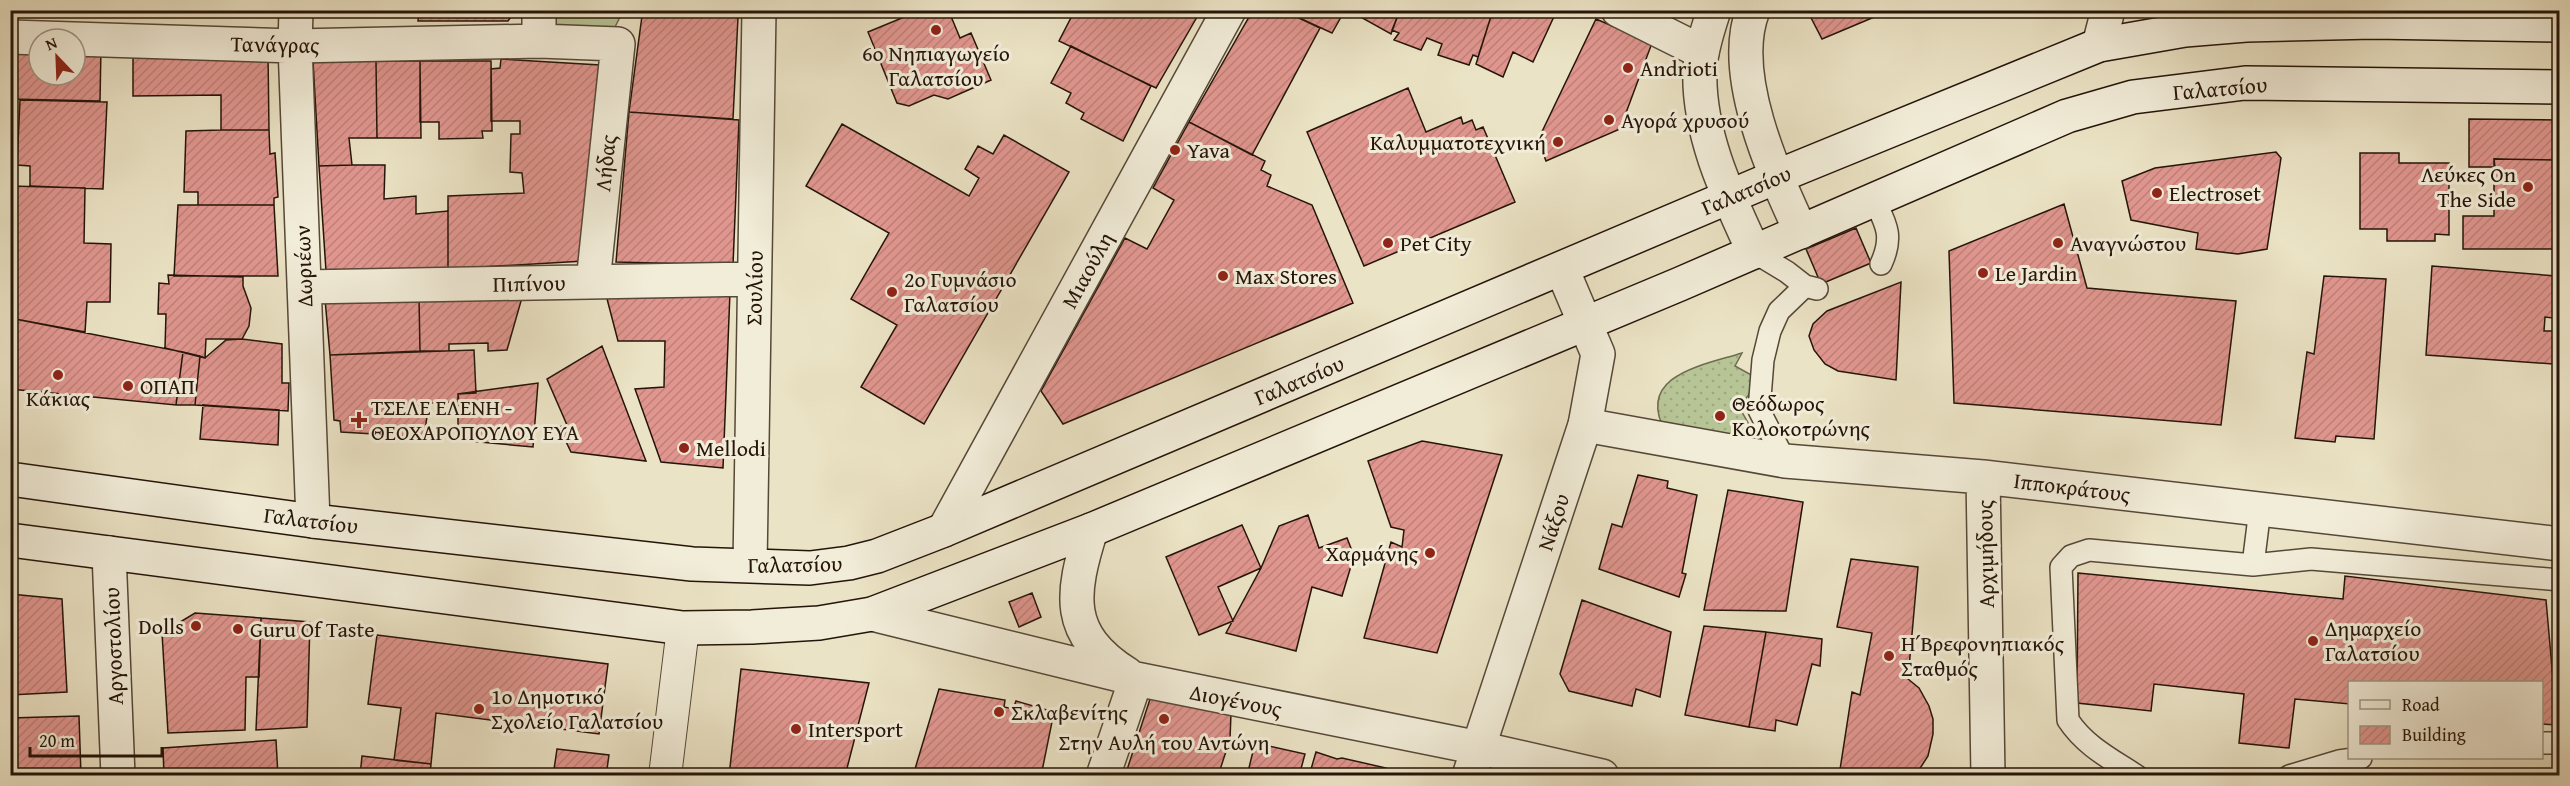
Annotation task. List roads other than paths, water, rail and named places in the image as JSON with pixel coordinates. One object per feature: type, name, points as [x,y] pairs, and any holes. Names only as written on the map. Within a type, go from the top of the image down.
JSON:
[{"type":"street","name":"Δωριέων","points":[[296,10],[295,46],[313,521]]},
{"type":"street","name":"Μιαούλη","points":[[944,530],[1229,10]]},
{"type":"street","points":[[1618,10],[1702,52]]},
{"type":"street","points":[[1714,10],[1702,52],[1701,102],[1729,198],[1754,252]]},
{"type":"street","points":[[1753,10],[1747,26],[1748,83],[1776,177],[1801,232]]},
{"type":"street","points":[[2099,45],[2108,10]]},
{"type":"street","name":"Σουλίου","points":[[750,565],[760,11]]},
{"type":"street","name":"Γαλατσίου","points":[[10,479],[313,521],[692,564],[810,568],[849,563],[877,556],[944,530],[1776,177],[2099,45],[2185,30],[2246,25],[2475,17],[2559,25]]},
{"type":"street","name":"Τανάγρας","points":[[10,37],[295,46],[539,26],[618,44]]},
{"type":"street","name":"Λήδας","points":[[593,282],[618,44]]},
{"type":"street","name":"Γαλατσίου","points":[[10,540],[683,628],[819,623],[872,614],[1091,530],[1754,252],[2067,116],[2133,97],[2245,83],[2559,87]]},
{"type":"street","name":"Νάξου","points":[[1474,762],[1585,425],[1598,354],[1562,269]]},
{"type":"street","name":"Πιπίνου","points":[[304,288],[754,279]]},
{"type":"street","name":"Ιπποκράτους","points":[[1585,425],[1785,461],[1983,477],[2559,544]]},
{"type":"street","name":"Αρχιμήδους","points":[[1983,477],[1988,776]]},
{"type":"street","points":[[1091,530],[1080,566],[1076,611],[1088,639],[1105,660],[1136,679],[1103,776]]},
{"type":"street","name":"Αργοστολίου","points":[[109,553],[118,776]]},
{"type":"street","name":"Διογένους","points":[[872,614],[1474,762],[1602,776]]},
{"type":"street","points":[[665,776],[683,628]]},
{"type":"lane","points":[[1874,199],[1888,229],[1887,251],[1881,264]]},
{"type":"lane","points":[[1754,252],[1812,288],[1779,311],[1770,331],[1763,360],[1759,410],[1785,461]]},
{"type":"lane","points":[[2253,565],[2260,509]]},
{"type":"lane","points":[[2138,776],[2095,750],[2078,735],[2068,720],[2061,567],[2071,556],[2090,550],[2253,565],[2311,559],[2559,580]]},
{"type":"lane","points":[[2543,743],[2559,743]]},
{"type":"lane","points":[[2289,776],[2354,759]]},
{"type":"place","name":"6ο Νηπιαγωγείο Γαλατσίου","points":[[936,30]]},
{"type":"place","name":"Andrioti","points":[[1628,68]]},
{"type":"place","name":"Αγορά χρυσού","points":[[1609,120]]},
{"type":"place","name":"Καλυμματοτεχνική","points":[[1558,142]]},
{"type":"place","name":"Yava","points":[[1175,150]]},
{"type":"place","name":"Λεύκες On The Side","points":[[2528,187]]},
{"type":"place","name":"Electroset","points":[[2157,193]]},
{"type":"place","name":"Pet City","points":[[1388,243]]},
{"type":"place","name":"Αναγνώστου","points":[[2058,243]]},
{"type":"place","name":"Le Jardin","points":[[1983,273]]},
{"type":"place","name":"Max Stores","points":[[1223,276]]},
{"type":"place","name":"2ο Γυμνάσιο Γαλατσίου","points":[[892,292]]},
{"type":"place","name":"Κάκιας","points":[[58,375]]},
{"type":"place","name":"ΟΠΑΠ","points":[[128,386]]},
{"type":"place","name":"Θεόδωρος Κολοκοτρώνης","points":[[1720,416]]},
{"type":"place","name":"ΤΣΕΛΕ ΕΛΕΝΗ - ΘΕΟΧΑΡΟΠΟΥΛΟΥ ΕΥΑ","points":[[359,420]]},
{"type":"place","name":"Mellodi","points":[[684,448]]},
{"type":"place","name":"Χαρμάνης","points":[[1430,553]]},
{"type":"place","name":"Dolls","points":[[196,626]]},
{"type":"place","name":"Guru Of Taste","points":[[238,629]]},
{"type":"place","name":"Δημαρχείο Γαλατσίου","points":[[2313,641]]},
{"type":"place","name":"Η΄ Βρεφονηπιακός Σταθμός","points":[[1889,656]]},
{"type":"place","name":"1ο Δημοτικό Σχολείο Γαλατσίου","points":[[479,709]]},
{"type":"place","name":"Σκλαβενίτης","points":[[999,712]]},
{"type":"place","name":"Στην Αυλή του Αντώνη","points":[[1164,719]]},
{"type":"place","name":"Intersport","points":[[796,729]]}]
